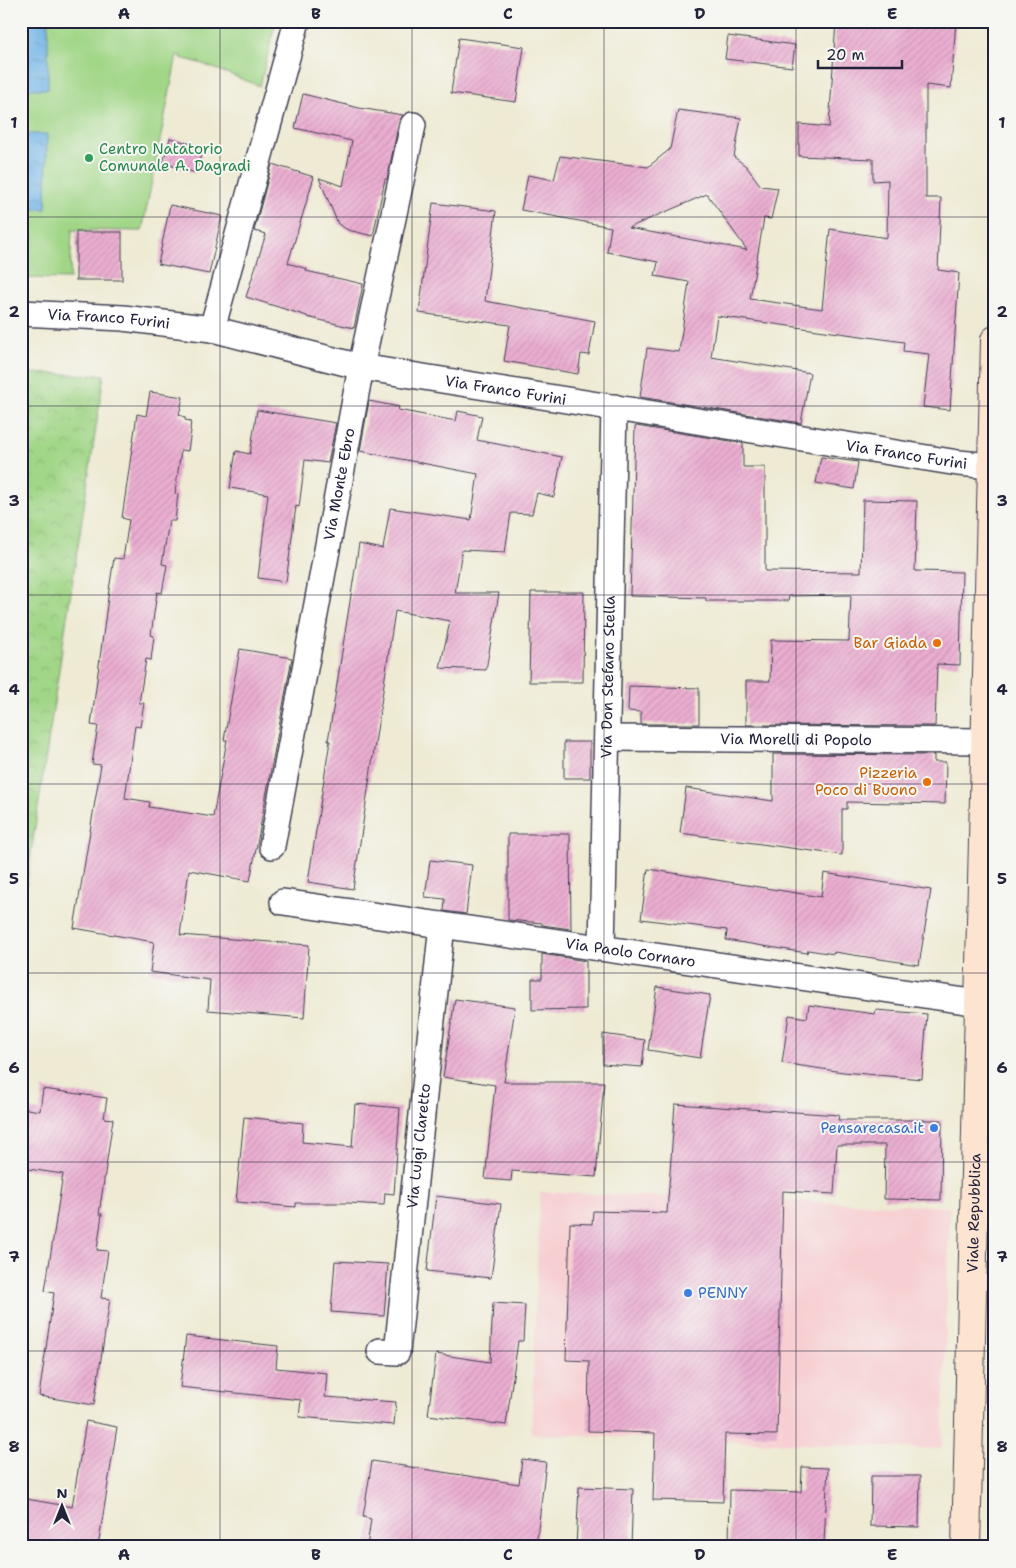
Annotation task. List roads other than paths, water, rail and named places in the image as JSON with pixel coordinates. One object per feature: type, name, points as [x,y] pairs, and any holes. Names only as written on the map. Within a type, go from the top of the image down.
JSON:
[{"type":"main road","name":"Viale Repubblica","points":[[966,1547],[995,340]]},
{"type":"street","points":[[212,329],[297,21]]},
{"type":"street","name":"Via Monte Ebro","points":[[272,846],[361,367],[413,124]]},
{"type":"street","name":"Via Franco Furini","points":[[21,313],[123,318],[212,329],[361,367],[958,463],[992,466]]},
{"type":"street","name":"Via Don Stefano Stella","points":[[602,948],[614,407]]},
{"type":"street","name":"Via Morelli di Popolo","points":[[607,738],[985,741]]},
{"type":"street","name":"Via Paolo Cornaro","points":[[283,902],[979,1003]]},
{"type":"street","name":"Via Luigi Claretto","points":[[380,1351],[397,1352],[442,926]]},
{"type":"water","points":[[21,21],[48,21],[48,89],[21,89]]},
{"type":"water","points":[[21,134],[47,134],[46,209],[21,209]]},
{"type":"place","name":"Centro Natatorio Comunale A. Dagradi","points":[[89,158]]},
{"type":"place","name":"Bar Giada","points":[[937,643]]},
{"type":"place","name":"Pizzeria Poco di Buono","points":[[927,782]]},
{"type":"place","name":"Pensarecasa.it","points":[[934,1128]]},
{"type":"place","name":"PENNY","points":[[688,1293]]}]
